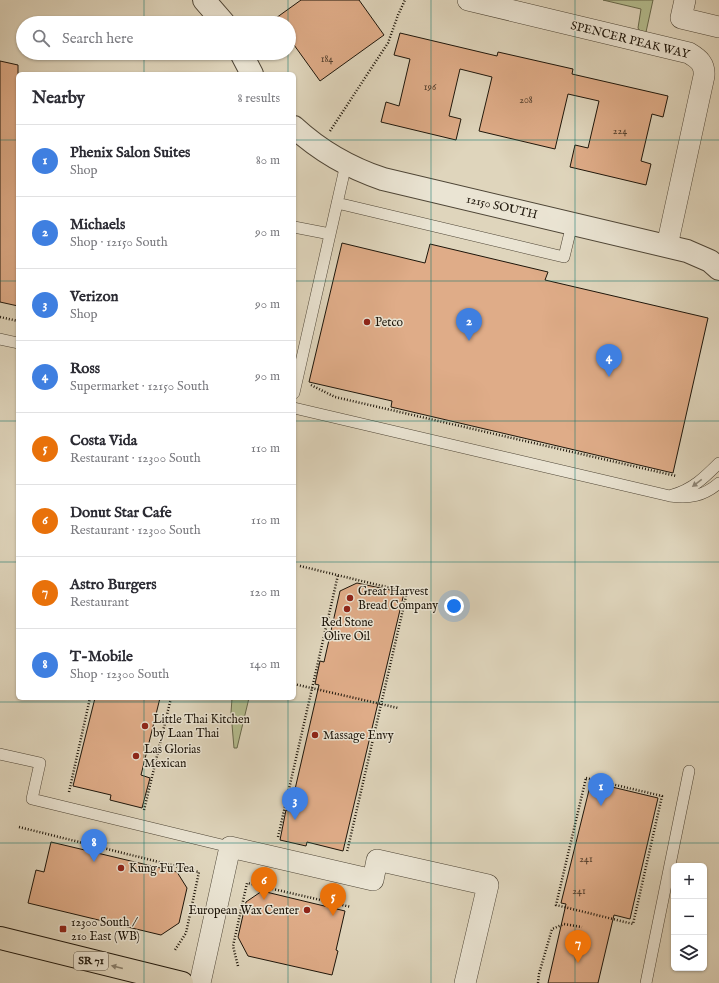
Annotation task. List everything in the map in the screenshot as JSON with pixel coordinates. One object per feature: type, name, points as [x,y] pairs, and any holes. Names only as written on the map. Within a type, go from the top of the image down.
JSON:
[{"type":"main road","name":"SR 71","points":[[0,938],[182,983]]},
{"type":"street","points":[[204,0],[218,16]]},
{"type":"street","name":"SPENCER PEAK WAY","points":[[468,0],[689,54],[703,63],[705,70],[704,76],[667,246]]},
{"type":"street","points":[[683,9],[719,27]]},
{"type":"street","points":[[245,60],[251,72]]},
{"type":"street","name":"12150 SOUTH","points":[[296,129],[319,148],[346,164],[383,179],[667,246],[699,255],[710,261],[719,269]]},
{"type":"street","points":[[200,983],[230,847],[373,880],[377,860],[488,885],[465,983]]},
{"type":"lane","points":[[296,384],[346,164]]},
{"type":"lane","points":[[337,203],[564,257],[572,224]]},
{"type":"lane","points":[[296,227],[330,234]]},
{"type":"lane","points":[[0,339],[16,343]]},
{"type":"lane","points":[[296,408],[681,498],[703,494],[719,483]]},
{"type":"lane","points":[[670,496],[680,493],[696,484],[719,463]]},
{"type":"lane","points":[[0,754],[40,764],[32,799],[230,847]]},
{"type":"lane","points":[[646,983],[689,771]]},
{"type":"path","points":[[319,148],[388,44],[405,0]]},
{"type":"path","points":[[0,317],[16,321]]},
{"type":"path","points":[[297,379],[335,397],[680,478]]},
{"type":"path","points":[[300,566],[407,592],[346,858]]},
{"type":"path","points":[[277,842],[338,575]]},
{"type":"path","points":[[296,685],[398,708]]},
{"type":"path","points":[[76,794],[68,792],[90,700]]},
{"type":"path","points":[[144,811],[171,700]]},
{"type":"path","points":[[586,778],[662,796],[633,924],[556,905],[586,778]]},
{"type":"path","points":[[137,808],[144,811],[151,811]]},
{"type":"path","points":[[19,827],[199,872],[186,933],[175,950]]},
{"type":"path","points":[[238,966],[233,946],[247,883],[351,907]]},
{"type":"path","points":[[538,983],[539,974],[552,929],[564,924],[582,927]]},
{"type":"green space","points":[[603,0],[653,0],[646,32],[640,31],[638,28],[641,9]]},
{"type":"green space","points":[[232,700],[249,700],[237,748],[234,748],[231,713]]},
{"type":"building","points":[[301,0],[359,0],[384,35],[320,81],[296,48],[296,16],[279,16]]},
{"type":"building","points":[[400,33],[497,56],[498,52],[573,69],[572,74],[668,96],[663,117],[652,114],[641,161],[651,164],[646,185],[570,167],[575,145],[588,148],[599,101],[568,94],[555,149],[479,131],[492,77],[460,69],[449,116],[461,119],[456,140],[381,122],[386,102],[399,106],[410,59],[394,55]]},
{"type":"building","points":[[0,61],[18,65],[18,72],[16,72],[16,306],[0,302]]},
{"type":"building","points":[[342,243],[425,263],[430,244],[548,272],[545,280],[708,318],[673,473],[391,407],[392,401],[309,382]]},
{"type":"building","points":[[357,583],[404,593],[343,851],[307,842],[306,846],[280,840],[286,810],[290,811],[319,685],[315,684],[320,661],[324,662],[340,591]]},
{"type":"building","points":[[94,700],[160,700],[141,775],[150,778],[142,808],[110,800],[111,795],[73,786]]},
{"type":"building","points":[[591,782],[658,798],[630,919],[614,915],[598,983],[548,983],[566,904],[561,903]]},
{"type":"building","points":[[51,842],[177,872],[187,888],[179,923],[161,935],[28,903],[36,870],[44,872]]},
{"type":"building","points":[[262,891],[345,911],[332,975],[248,956],[238,937],[246,902]]},
{"type":"place","name":"Petco","points":[[367,322]]},
{"type":"place","name":"Michaels","points":[[469,341]]},
{"type":"place","name":"Ross","points":[[609,377]]},
{"type":"place","name":"Great Harvest Bread Company","points":[[350,598]]},
{"type":"place","name":"Red Stone Olive Oil","points":[[347,609]]},
{"type":"place","name":"Little Thai Kitchen by Laan Thai","points":[[145,726]]},
{"type":"place","name":"Massage Envy","points":[[315,735]]},
{"type":"place","name":"Las Glorias Mexican","points":[[136,756]]},
{"type":"place","name":"Phenix Salon Suites","points":[[601,806]]},
{"type":"place","name":"Verizon","points":[[295,820]]},
{"type":"place","name":"T-Mobile","points":[[94,862]]},
{"type":"place","name":"Kung Fu Tea","points":[[121,868]]},
{"type":"place","name":"Donut Star Cafe","points":[[264,900]]},
{"type":"place","name":"European Wax Center","points":[[307,910]]},
{"type":"place","name":"Costa Vida","points":[[333,916]]},
{"type":"place","name":"12300 South / 210 East (WB)","points":[[63,929]]},
{"type":"place","name":"Astro Burgers","points":[[578,963]]}]
